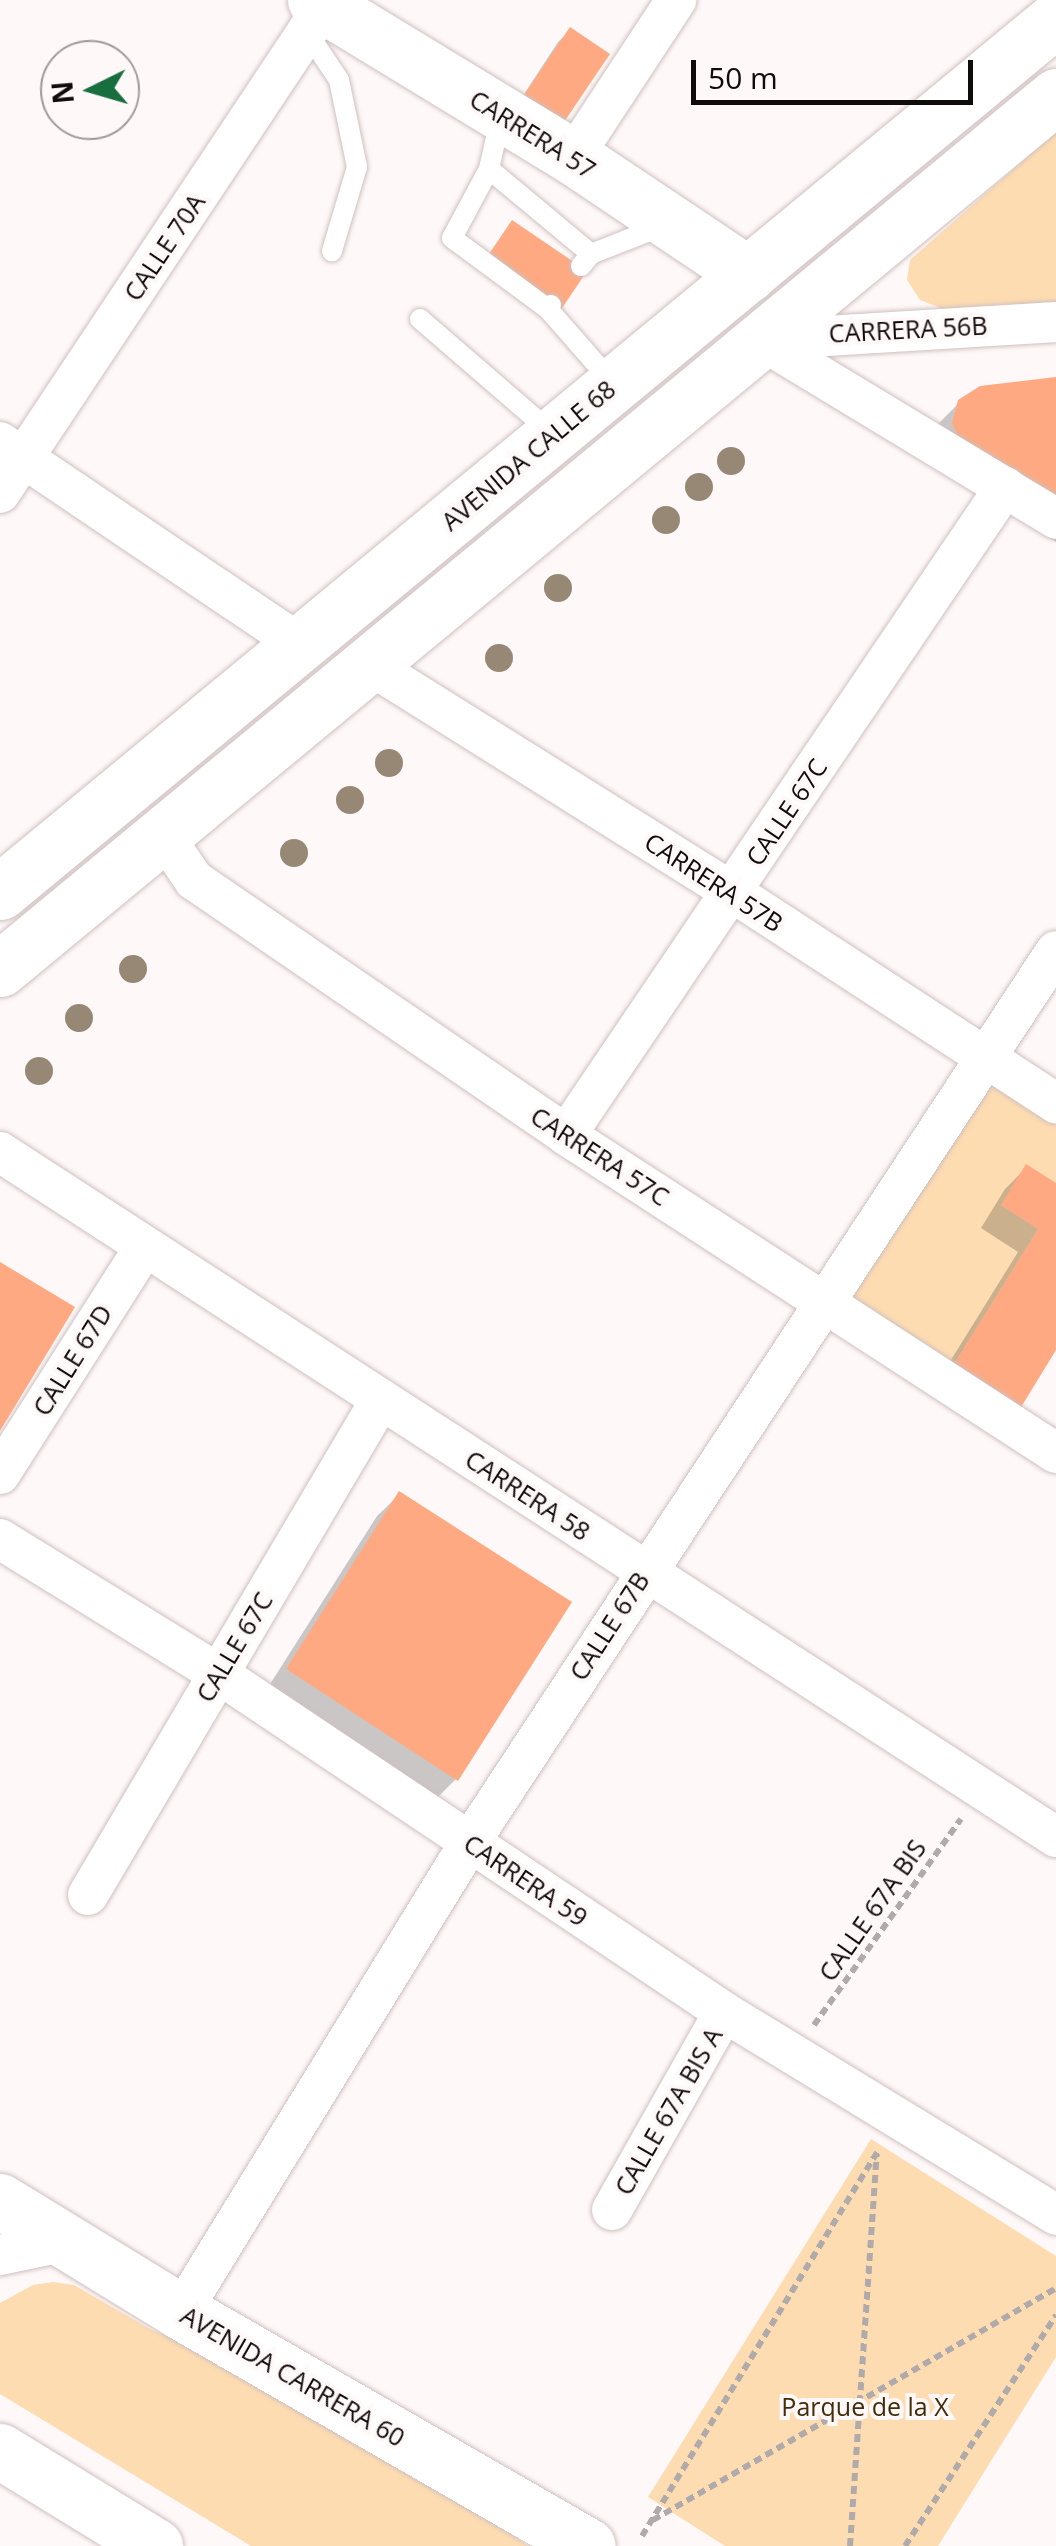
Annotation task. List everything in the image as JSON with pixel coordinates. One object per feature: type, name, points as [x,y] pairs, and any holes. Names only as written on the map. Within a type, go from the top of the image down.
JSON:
[{"type":"main road","name":"CARRERA 57","points":[[318,10],[573,158],[748,274]]},
{"type":"main road","name":"AVENIDA CALLE 68","points":[[0,892],[1056,19]]},
{"type":"main road","points":[[0,969],[1056,96]]},
{"type":"main road","name":"AVENIDA CARRERA 60","points":[[0,2201],[181,2312],[588,2546]]},
{"type":"main road","points":[[0,2451],[154,2546]]},
{"type":"street","points":[[573,158],[676,0]]},
{"type":"street","name":"CALLE 70A","points":[[0,493],[12,450],[318,10]]},
{"type":"street","name":"CARRERA 56B","points":[[761,340],[1056,322]]},
{"type":"street","points":[[761,340],[1056,520]]},
{"type":"street","points":[[12,450],[300,644]]},
{"type":"street","name":"CALLE 67C","points":[[566,1135],[1004,487]]},
{"type":"street","name":"CARRERA 57B","points":[[370,665],[732,892],[1056,1103]]},
{"type":"street","name":"CARRERA 57C","points":[[164,836],[194,880],[566,1135],[1056,1453]]},
{"type":"street","name":"CALLE 67B","points":[[181,2312],[470,1842],[823,1300],[1056,952]]},
{"type":"street","name":"CARRERA 58","points":[[0,1152],[1056,1837]]},
{"type":"street","name":"CALLE 67D","points":[[0,1474],[145,1246]]},
{"type":"street","name":"CALLE 67C","points":[[88,1894],[381,1399]]},
{"type":"street","name":"CARRERA 59","points":[[0,1539],[218,1674],[724,2012],[1051,2201]]},
{"type":"street","name":"CALLE 67A BIS A","points":[[612,2210],[724,2012]]},
{"type":"street","points":[[0,2255],[67,2241]]},
{"type":"lane","points":[[318,10],[339,80],[356,167],[332,250]]},
{"type":"lane","points":[[501,114],[489,169],[452,238],[549,307],[614,384]]},
{"type":"lane","points":[[489,169],[586,260],[671,223]]},
{"type":"lane","points":[[420,319],[554,434]]},
{"type":"path","name":"CALLE 67A BIS","points":[[793,2054],[982,1789]]},
{"type":"path","points":[[642,2536],[878,2152],[850,2546]]},
{"type":"path","points":[[652,2520],[1056,2288]]},
{"type":"path","points":[[905,2546],[1056,2315]]},
{"type":"green space","points":[[1056,132],[1056,305],[946,310],[920,300],[907,280],[910,260]]},
{"type":"green space","points":[[985,1077],[1056,1124],[1056,1183],[1001,1205],[1038,1229],[951,1369],[844,1305]]},
{"type":"green space","name":"Parque de la X","points":[[871,2139],[1056,2256],[1056,2357],[938,2546],[725,2546],[648,2497]]},
{"type":"green space","points":[[33,2285],[74,2285],[150,2329],[280,2384],[406,2461],[528,2546],[251,2546],[0,2394],[0,2303]]},
{"type":"building","points":[[570,27],[610,54],[564,122],[524,95]]},
{"type":"building","points":[[512,220],[587,271],[560,311],[485,260]]},
{"type":"building","points":[[1056,377],[1056,506],[962,445],[952,423],[958,400],[980,386]]},
{"type":"building","points":[[1026,1164],[1056,1183],[1056,1350],[1018,1412],[951,1369],[1038,1229],[1001,1205]]},
{"type":"building","points":[[0,1262],[75,1307],[0,1431]]},
{"type":"building","points":[[399,1491],[572,1602],[458,1781],[286,1669]]}]
